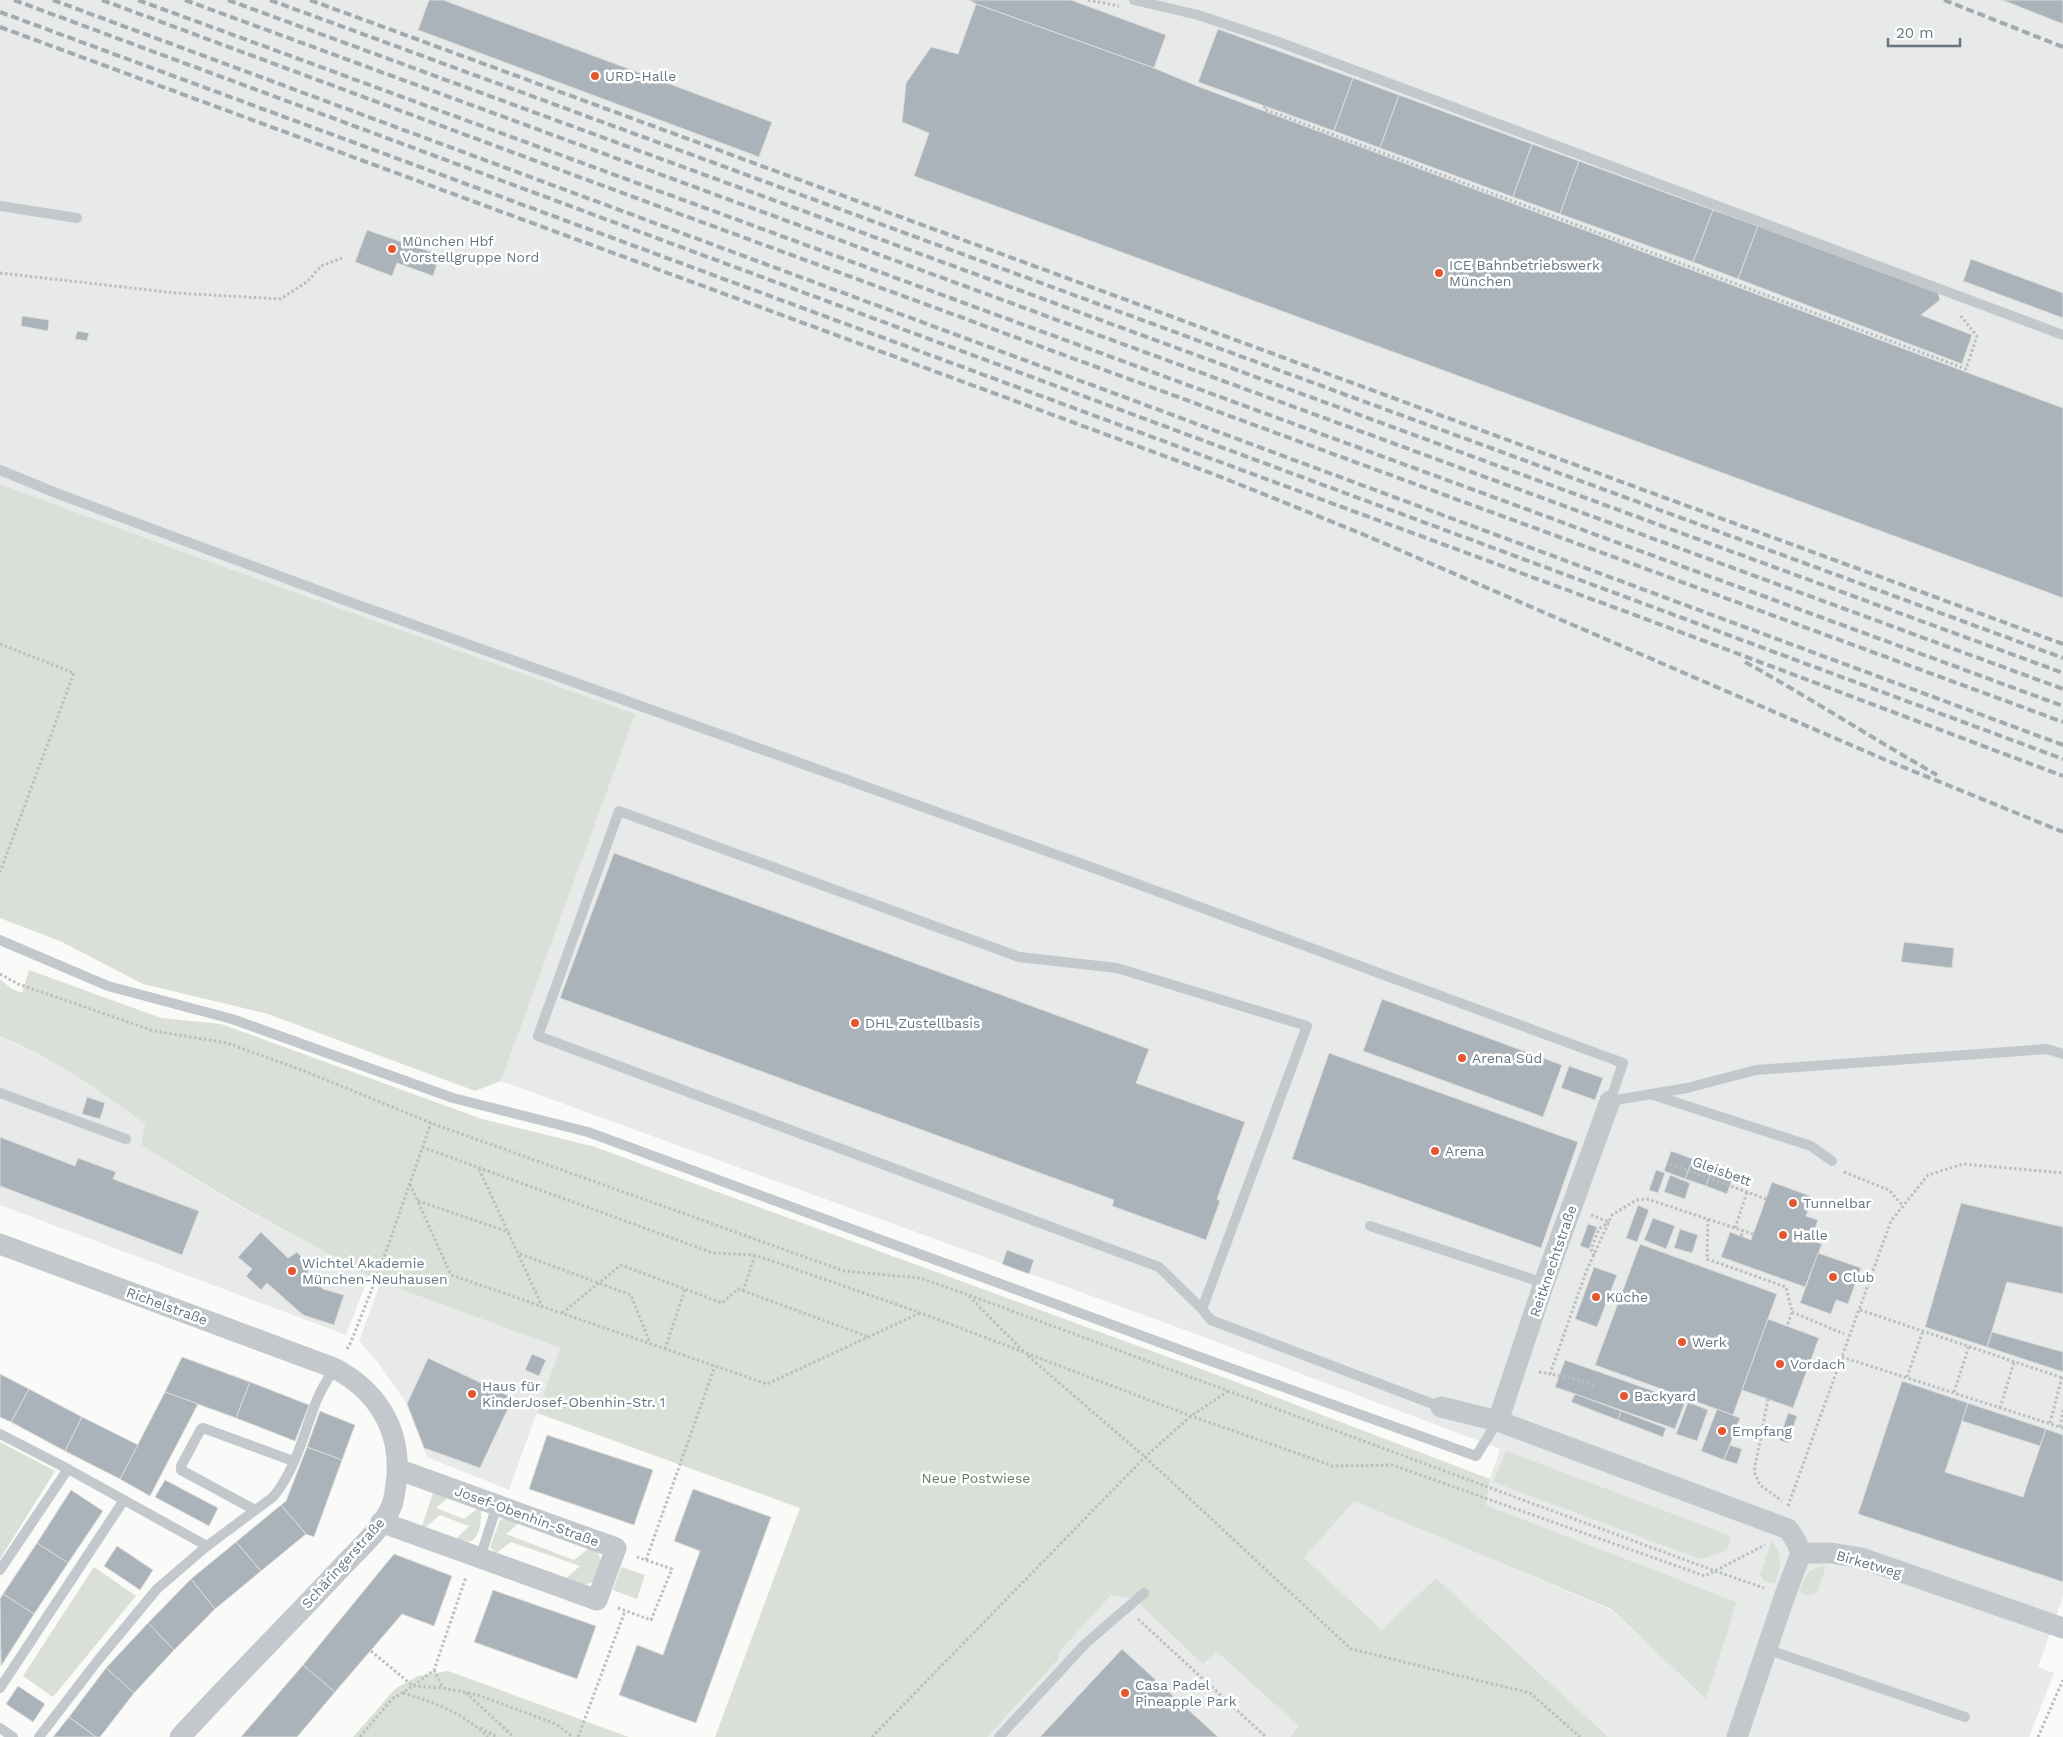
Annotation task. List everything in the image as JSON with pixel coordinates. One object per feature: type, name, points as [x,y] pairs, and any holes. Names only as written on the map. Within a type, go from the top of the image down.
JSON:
[{"type":"street","name":"Reitknechtstraße","points":[[1498,1421],[1544,1283],[1610,1101]]},
{"type":"street","name":"Richelstraße","points":[[0,1244],[334,1368]]},
{"type":"street","name":"Schäringerstraße","points":[[180,1737],[326,1584],[381,1522],[392,1505],[397,1469],[396,1448],[391,1427],[381,1409],[366,1390],[348,1375],[334,1368]]},
{"type":"street","points":[[1441,1407],[1498,1421],[1788,1529],[1801,1554],[1766,1649],[1737,1737]]},
{"type":"street","name":"Josef-Obenhin-Straße","points":[[397,1469],[616,1548],[597,1600]]},
{"type":"street","points":[[381,1522],[597,1600]]},
{"type":"street","name":"Birketweg","points":[[1801,1554],[1831,1553],[1861,1558],[2063,1628]]},
{"type":"lane","points":[[1134,0],[1198,15],[1276,40],[2063,335]]},
{"type":"lane","points":[[0,206],[77,218]]},
{"type":"lane","points":[[0,470],[56,493],[324,592],[1102,871],[1623,1064],[1610,1101],[1652,1095],[1756,1070],[2047,1049],[2063,1054]]},
{"type":"lane","points":[[1202,1309],[1307,1026],[1117,968],[1019,957],[619,811],[538,1036],[1159,1267],[1211,1320],[1441,1407]]},
{"type":"lane","points":[[0,940],[108,986],[232,1019],[453,1098],[588,1132],[1194,1355],[1476,1456],[1498,1421]]},
{"type":"lane","points":[[0,1092],[126,1139]]},
{"type":"lane","points":[[1652,1095],[1811,1146],[1832,1161]]},
{"type":"lane","points":[[1370,1226],[1544,1283]]},
{"type":"lane","points":[[39,1737],[99,1659],[157,1589],[207,1546],[278,1491],[293,1461],[315,1403],[334,1368]]},
{"type":"lane","points":[[255,1510],[181,1470],[181,1466],[200,1429],[203,1428],[293,1461]]},
{"type":"lane","points":[[0,1434],[68,1469],[207,1546]]},
{"type":"lane","points":[[0,1570],[68,1469]]},
{"type":"lane","points":[[0,1688],[124,1500]]},
{"type":"lane","points":[[477,1556],[497,1505]]},
{"type":"lane","points":[[998,1737],[1085,1644],[1144,1593]]},
{"type":"lane","points":[[1766,1649],[1965,1717]]},
{"type":"lane","points":[[0,1728],[13,1737]]},
{"type":"path","points":[[1265,106],[1264,109],[1625,239],[1966,368],[1972,353]]},
{"type":"path","points":[[0,272],[176,293],[282,299],[308,281],[321,266],[342,258]]},
{"type":"path","points":[[0,644],[74,673],[0,872]]},
{"type":"path","points":[[0,974],[18,984],[154,1031],[227,1043],[307,1072],[431,1123],[844,1271],[920,1278],[966,1294],[1715,1571],[1785,1595]]},
{"type":"path","points":[[334,1368],[351,1342],[381,1266],[431,1123]]},
{"type":"path","points":[[422,1147],[713,1253],[755,1255],[921,1313],[1191,1416],[1333,1466],[1392,1465],[1705,1576],[1765,1546]]},
{"type":"path","points":[[1832,1161],[1838,1169],[1889,1190],[1904,1206]]},
{"type":"path","name":"Gleisbett","points":[[1670,1164],[1766,1199]]},
{"type":"path","points":[[1768,1399],[1754,1472],[1760,1485],[1788,1506],[1891,1220],[1928,1176],[1963,1164],[2063,1173]]},
{"type":"path","points":[[479,1168],[543,1307]]},
{"type":"path","points":[[410,1184],[451,1275],[767,1384],[921,1313]]},
{"type":"path","points":[[1735,1228],[1747,1192]]},
{"type":"path","points":[[1594,1385],[1550,1374],[1586,1272],[1612,1215],[1636,1200],[1647,1199],[1753,1234]]},
{"type":"path","points":[[417,1200],[509,1233]]},
{"type":"path","points":[[1708,1219],[1706,1259],[1786,1287],[1792,1312],[1787,1326]]},
{"type":"path","points":[[1594,1256],[1591,1249],[1592,1243],[1599,1229],[1609,1222]]},
{"type":"path","points":[[1741,1236],[1743,1230]]},
{"type":"path","points":[[1595,1239],[1601,1241]]},
{"type":"path","points":[[520,1254],[631,1295],[650,1344]]},
{"type":"path","points":[[743,1291],[755,1255]]},
{"type":"path","points":[[562,1313],[621,1265],[722,1303],[738,1289],[869,1337]]},
{"type":"path","points":[[666,1349],[685,1289]]},
{"type":"path","points":[[966,1294],[1026,1354],[1145,1457],[1351,1649],[1530,1692],[1580,1737]]},
{"type":"path","points":[[1859,1310],[2062,1378],[2050,1423]]},
{"type":"path","points":[[1792,1312],[1844,1334]]},
{"type":"path","points":[[1907,1377],[1922,1331]]},
{"type":"path","points":[[1954,1392],[1969,1346]]},
{"type":"path","points":[[1842,1357],[2061,1427],[2063,1410]]},
{"type":"path","points":[[2000,1408],[2014,1362]]},
{"type":"path","points":[[646,1560],[715,1366]]},
{"type":"path","points":[[872,1737],[1145,1457],[1191,1416],[1229,1391]]},
{"type":"path","points":[[597,1600],[651,1620],[672,1569],[616,1548]]},
{"type":"path","points":[[360,1737],[392,1699],[434,1670],[477,1556]]},
{"type":"path","points":[[1126,1608],[1266,1737]]},
{"type":"path","points":[[578,1737],[625,1611]]},
{"type":"path","points":[[371,1650],[413,1686],[443,1688],[513,1707],[556,1724],[573,1737]]},
{"type":"path","points":[[434,1670],[443,1688]]},
{"type":"path","points":[[2038,1737],[2063,1680]]},
{"type":"path","points":[[402,1693],[457,1713],[497,1737]]},
{"type":"path","points":[[466,1693],[514,1737]]},
{"type":"path","points":[[478,1726],[488,1737]]},
{"type":"shaded area","points":[[0,0],[2063,0],[2063,1597],[2038,1667],[2054,1673],[2029,1737],[983,1737],[1119,1585],[1354,1500],[1611,1610],[1706,1698],[1737,1602],[1486,1505],[1490,1479],[1500,1449],[1204,1337],[501,1081],[634,714],[205,560],[0,484]]},
{"type":"shaded area","points":[[0,1036],[53,1062],[115,1101],[145,1124],[141,1145],[244,1209],[369,1275],[346,1335],[0,1205]]},
{"type":"shaded area","name":"Haus für KinderJosef-Obenhin-Str. 1","points":[[381,1282],[560,1348],[509,1490],[427,1457],[407,1404],[377,1361],[359,1341]]},
{"type":"green space","points":[[0,484],[205,560],[635,714],[501,1081],[475,1091],[268,1014],[143,984],[60,941],[0,918]]},
{"type":"green space","name":"Neue Postwiese","points":[[29,970],[161,1018],[221,1024],[482,1119],[595,1147],[1231,1380],[1490,1479],[1486,1505],[1737,1602],[1706,1699],[1611,1609],[1354,1501],[1304,1558],[1382,1630],[1436,1578],[1608,1737],[1290,1737],[1299,1726],[1216,1651],[1203,1664],[1133,1598],[1111,1595],[1059,1652],[1059,1658],[987,1737],[715,1737],[800,1508],[537,1413],[560,1348],[381,1282],[244,1208],[141,1145],[145,1124],[75,1076],[38,1054],[0,1036],[0,979],[12,989],[22,993]]},
{"type":"green space","points":[[0,1442],[55,1471],[0,1559]]},
{"type":"green space","points":[[1506,1451],[1731,1536],[1727,1551],[1700,1559],[1493,1482]]},
{"type":"green space","points":[[434,1490],[450,1496],[436,1508],[464,1519],[480,1507],[480,1525],[475,1539],[466,1542],[456,1539],[469,1526],[440,1515],[426,1527],[422,1526]]},
{"type":"green space","points":[[508,1518],[520,1522],[506,1534],[574,1560],[589,1548],[597,1551],[602,1563],[596,1577],[590,1583],[585,1584],[565,1579],[580,1566],[511,1542],[496,1553],[490,1547],[500,1520]]},
{"type":"green space","points":[[1772,1541],[1780,1557],[1775,1584],[1763,1580],[1760,1575]]},
{"type":"green space","points":[[1826,1566],[1817,1592],[1811,1596],[1799,1592],[1803,1581],[1811,1570]]},
{"type":"green space","points":[[94,1567],[136,1596],[53,1697],[23,1676]]},
{"type":"green space","points":[[621,1567],[645,1575],[637,1599],[613,1590]]},
{"type":"green space","points":[[448,1671],[629,1737],[353,1737],[396,1688],[418,1676]]},
{"type":"building","name":"URD-Halle","points":[[429,0],[443,0],[772,122],[759,157],[418,30]]},
{"type":"building","points":[[969,0],[1071,0],[1166,35],[1154,68]]},
{"type":"building","points":[[2002,0],[2063,0],[2063,24]]},
{"type":"building","name":"ICE Bahnbetriebswerk München","points":[[976,4],[1154,68],[1197,86],[2063,408],[2063,598],[914,176],[929,133],[902,122],[906,83],[931,47],[958,54]]},
{"type":"building","points":[[1218,29],[1353,78],[1334,131],[1198,82]]},
{"type":"building","points":[[1353,78],[1399,95],[1380,148],[1334,131]]},
{"type":"building","points":[[1399,95],[1532,144],[1513,197],[1380,148]]},
{"type":"building","points":[[1532,144],[1579,161],[1560,214],[1513,197]]},
{"type":"building","points":[[1579,161],[1713,210],[1693,262],[1560,214]]},
{"type":"building","points":[[1713,210],[1758,226],[1738,279],[1693,262]]},
{"type":"building","points":[[1758,226],[1938,293],[1940,300],[1921,315],[1972,335],[1962,364],[1738,279]]},
{"type":"building","name":"München Hbf Vorstellgruppe Nord","points":[[367,230],[440,255],[433,276],[397,263],[392,276],[355,262]]},
{"type":"building","points":[[1971,259],[2063,293],[2063,318],[1963,281]]},
{"type":"building","points":[[22,316],[49,320],[48,331],[21,326]]},
{"type":"building","points":[[77,331],[89,333],[87,341],[75,339]]},
{"type":"building","name":"DHL Zustellbasis","points":[[614,853],[1149,1049],[1136,1083],[1245,1122],[1217,1199],[1220,1201],[1206,1240],[1112,1206],[1114,1200],[560,998]]},
{"type":"building","points":[[1904,942],[1954,948],[1952,968],[1901,962]]},
{"type":"building","name":"Arena Süd","points":[[1382,999],[1562,1065],[1543,1117],[1363,1051]]},
{"type":"building","name":"Arena","points":[[1329,1053],[1578,1142],[1541,1248],[1292,1159]]},
{"type":"building","points":[[1569,1066],[1603,1078],[1595,1100],[1561,1088]]},
{"type":"building","points":[[87,1097],[105,1103],[100,1119],[82,1114]]},
{"type":"building","points":[[0,1137],[75,1166],[78,1158],[116,1172],[113,1179],[199,1211],[182,1255],[0,1186]]},
{"type":"building","points":[[1671,1151],[1693,1159],[1685,1179],[1664,1171]]},
{"type":"building","points":[[1693,1159],[1713,1166],[1706,1186],[1685,1179]]},
{"type":"building","points":[[1713,1166],[1734,1174],[1727,1194],[1706,1186]]},
{"type":"building","points":[[1656,1170],[1665,1173],[1658,1193],[1649,1190]]},
{"type":"building","points":[[1670,1175],[1690,1183],[1685,1199],[1664,1192]]},
{"type":"building","name":"Halle","points":[[1772,1182],[1813,1197],[1806,1216],[1818,1220],[1811,1240],[1822,1244],[1805,1287],[1721,1257],[1730,1232],[1751,1240]]},
{"type":"building","points":[[1961,1203],[2063,1227],[2063,1294],[2007,1282],[1987,1347],[1925,1327]]},
{"type":"building","points":[[1638,1205],[1649,1210],[1637,1242],[1626,1238]]},
{"type":"building","points":[[1653,1218],[1675,1226],[1666,1249],[1644,1240]]},
{"type":"building","points":[[1588,1224],[1597,1227],[1589,1249],[1580,1246]]},
{"type":"building","points":[[1680,1229],[1698,1235],[1692,1253],[1674,1248]]},
{"type":"building","points":[[261,1232],[288,1258],[297,1252],[310,1266],[307,1275],[323,1289],[344,1295],[334,1325],[303,1315],[267,1283],[261,1290],[246,1276],[252,1269],[238,1257]]},
{"type":"building","name":"Werk","points":[[1640,1244],[1777,1294],[1733,1415],[1595,1365]]},
{"type":"building","points":[[1007,1250],[1034,1260],[1029,1274],[1002,1264]]},
{"type":"building","name":"Club","points":[[1818,1253],[1861,1268],[1848,1304],[1836,1300],[1831,1314],[1800,1303]]},
{"type":"building","name":"Küche","points":[[1594,1267],[1617,1275],[1597,1327],[1575,1319]]},
{"type":"building","name":"Vordach","points":[[1768,1319],[1819,1338],[1793,1408],[1742,1390]]},
{"type":"building","points":[[1992,1332],[2063,1352],[2063,1372],[1987,1347]]},
{"type":"building","points":[[532,1354],[546,1360],[539,1376],[525,1370]]},
{"type":"building","points":[[182,1357],[250,1382],[236,1418],[165,1392]]},
{"type":"building","points":[[428,1358],[513,1398],[480,1468],[424,1448],[407,1404]]},
{"type":"building","name":"Backyard","points":[[1565,1360],[1685,1402],[1675,1429],[1555,1387]]},
{"type":"building","points":[[0,1374],[29,1389],[11,1422],[0,1417]]},
{"type":"building","points":[[1902,1381],[1968,1403],[1945,1472],[2023,1497],[2046,1429],[2063,1435],[2063,1582],[1858,1514]]},
{"type":"building","points":[[250,1382],[309,1405],[295,1441],[236,1418]]},
{"type":"building","points":[[29,1389],[82,1417],[65,1451],[11,1422]]},
{"type":"building","points":[[165,1392],[198,1404],[150,1496],[120,1479]]},
{"type":"building","points":[[1575,1394],[1621,1411],[1618,1420],[1571,1402]]},
{"type":"building","points":[[1688,1402],[1708,1410],[1697,1441],[1676,1434]]},
{"type":"building","points":[[1968,1403],[2046,1429],[2040,1446],[1962,1421]]},
{"type":"building","name":"Empfang","points":[[1717,1409],[1740,1418],[1724,1460],[1701,1451]]},
{"type":"building","points":[[320,1411],[355,1425],[342,1460],[307,1447]]},
{"type":"building","points":[[1621,1411],[1666,1428],[1663,1437],[1618,1420]]},
{"type":"building","points":[[1788,1413],[1797,1416],[1788,1443],[1779,1440]]},
{"type":"building","points":[[82,1417],[138,1445],[120,1479],[65,1451]]},
{"type":"building","points":[[547,1435],[653,1470],[634,1525],[529,1489]]},
{"type":"building","points":[[1730,1445],[1742,1449],[1737,1464],[1724,1460]]},
{"type":"building","points":[[307,1447],[342,1460],[314,1537],[306,1534],[281,1505],[286,1501]]},
{"type":"building","points":[[165,1480],[218,1508],[209,1526],[155,1497]]},
{"type":"building","points":[[693,1489],[771,1517],[696,1723],[619,1695],[637,1645],[663,1655],[700,1551],[674,1541]]},
{"type":"building","points":[[71,1490],[103,1511],[68,1563],[37,1543]]},
{"type":"building","points":[[281,1505],[306,1534],[261,1571],[236,1542]]},
{"type":"building","points":[[236,1542],[261,1571],[215,1609],[191,1579]]},
{"type":"building","points":[[37,1543],[68,1563],[34,1614],[3,1594]]},
{"type":"building","points":[[117,1546],[153,1570],[140,1590],[104,1566]]},
{"type":"building","points":[[394,1554],[452,1576],[434,1626],[402,1614],[335,1692],[303,1665]]},
{"type":"building","points":[[191,1579],[215,1609],[174,1650],[148,1623]]},
{"type":"building","points":[[493,1590],[596,1626],[577,1679],[474,1642]]},
{"type":"building","points":[[3,1594],[34,1614],[1,1666],[0,1599]]},
{"type":"building","points":[[148,1623],[174,1650],[134,1693],[106,1668]]},
{"type":"building","name":"Casa Padel Pineapple Park","points":[[1122,1649],[1218,1737],[1040,1737]]},
{"type":"building","points":[[303,1665],[335,1692],[297,1737],[241,1737]]},
{"type":"building","points":[[106,1668],[134,1693],[100,1737],[96,1737],[69,1717]]},
{"type":"building","points":[[18,1686],[45,1704],[33,1722],[6,1704]]},
{"type":"building","points":[[69,1717],[96,1737],[53,1737]]},
{"type":"railway","points":[[14,0],[2063,759]]},
{"type":"railway","points":[[53,0],[2063,745]]},
{"type":"railway","points":[[102,0],[2063,722]]},
{"type":"railway","points":[[138,0],[2063,706]]},
{"type":"railway","points":[[185,0],[2063,689]]},
{"type":"railway","points":[[228,0],[2063,673]]},
{"type":"railway","points":[[270,0],[2063,658]]},
{"type":"railway","points":[[310,0],[2063,644]]},
{"type":"railway","points":[[1944,0],[2063,47]]},
{"type":"railway","points":[[0,12],[1643,618],[2063,776]]},
{"type":"railway","points":[[0,27],[1216,475],[1360,533],[1881,758],[2063,832]]},
{"type":"railway","points":[[1745,662],[1937,775]]},
{"type":"place","name":"URD-Halle","points":[[595,76]]},
{"type":"place","name":"München Hbf Vorstellgruppe Nord","points":[[392,249]]},
{"type":"place","name":"ICE Bahnbetriebswerk München","points":[[1439,273]]},
{"type":"place","name":"DHL Zustellbasis","points":[[855,1023]]},
{"type":"place","name":"Arena Süd","points":[[1462,1058]]},
{"type":"place","name":"Arena","points":[[1435,1151]]},
{"type":"place","name":"Tunnelbar","points":[[1793,1203]]},
{"type":"place","name":"Halle","points":[[1783,1235]]},
{"type":"place","name":"Wichtel Akademie München-Neuhausen","points":[[292,1271]]},
{"type":"place","name":"Club","points":[[1833,1277]]},
{"type":"place","name":"Küche","points":[[1596,1297]]},
{"type":"place","name":"Werk","points":[[1682,1342]]},
{"type":"place","name":"Vordach","points":[[1780,1364]]},
{"type":"place","name":"Haus für KinderJosef-Obenhin-Str. 1","points":[[472,1394]]},
{"type":"place","name":"Backyard","points":[[1624,1396]]},
{"type":"place","name":"Empfang","points":[[1722,1431]]},
{"type":"place","name":"Casa Padel Pineapple Park","points":[[1125,1693]]}]
